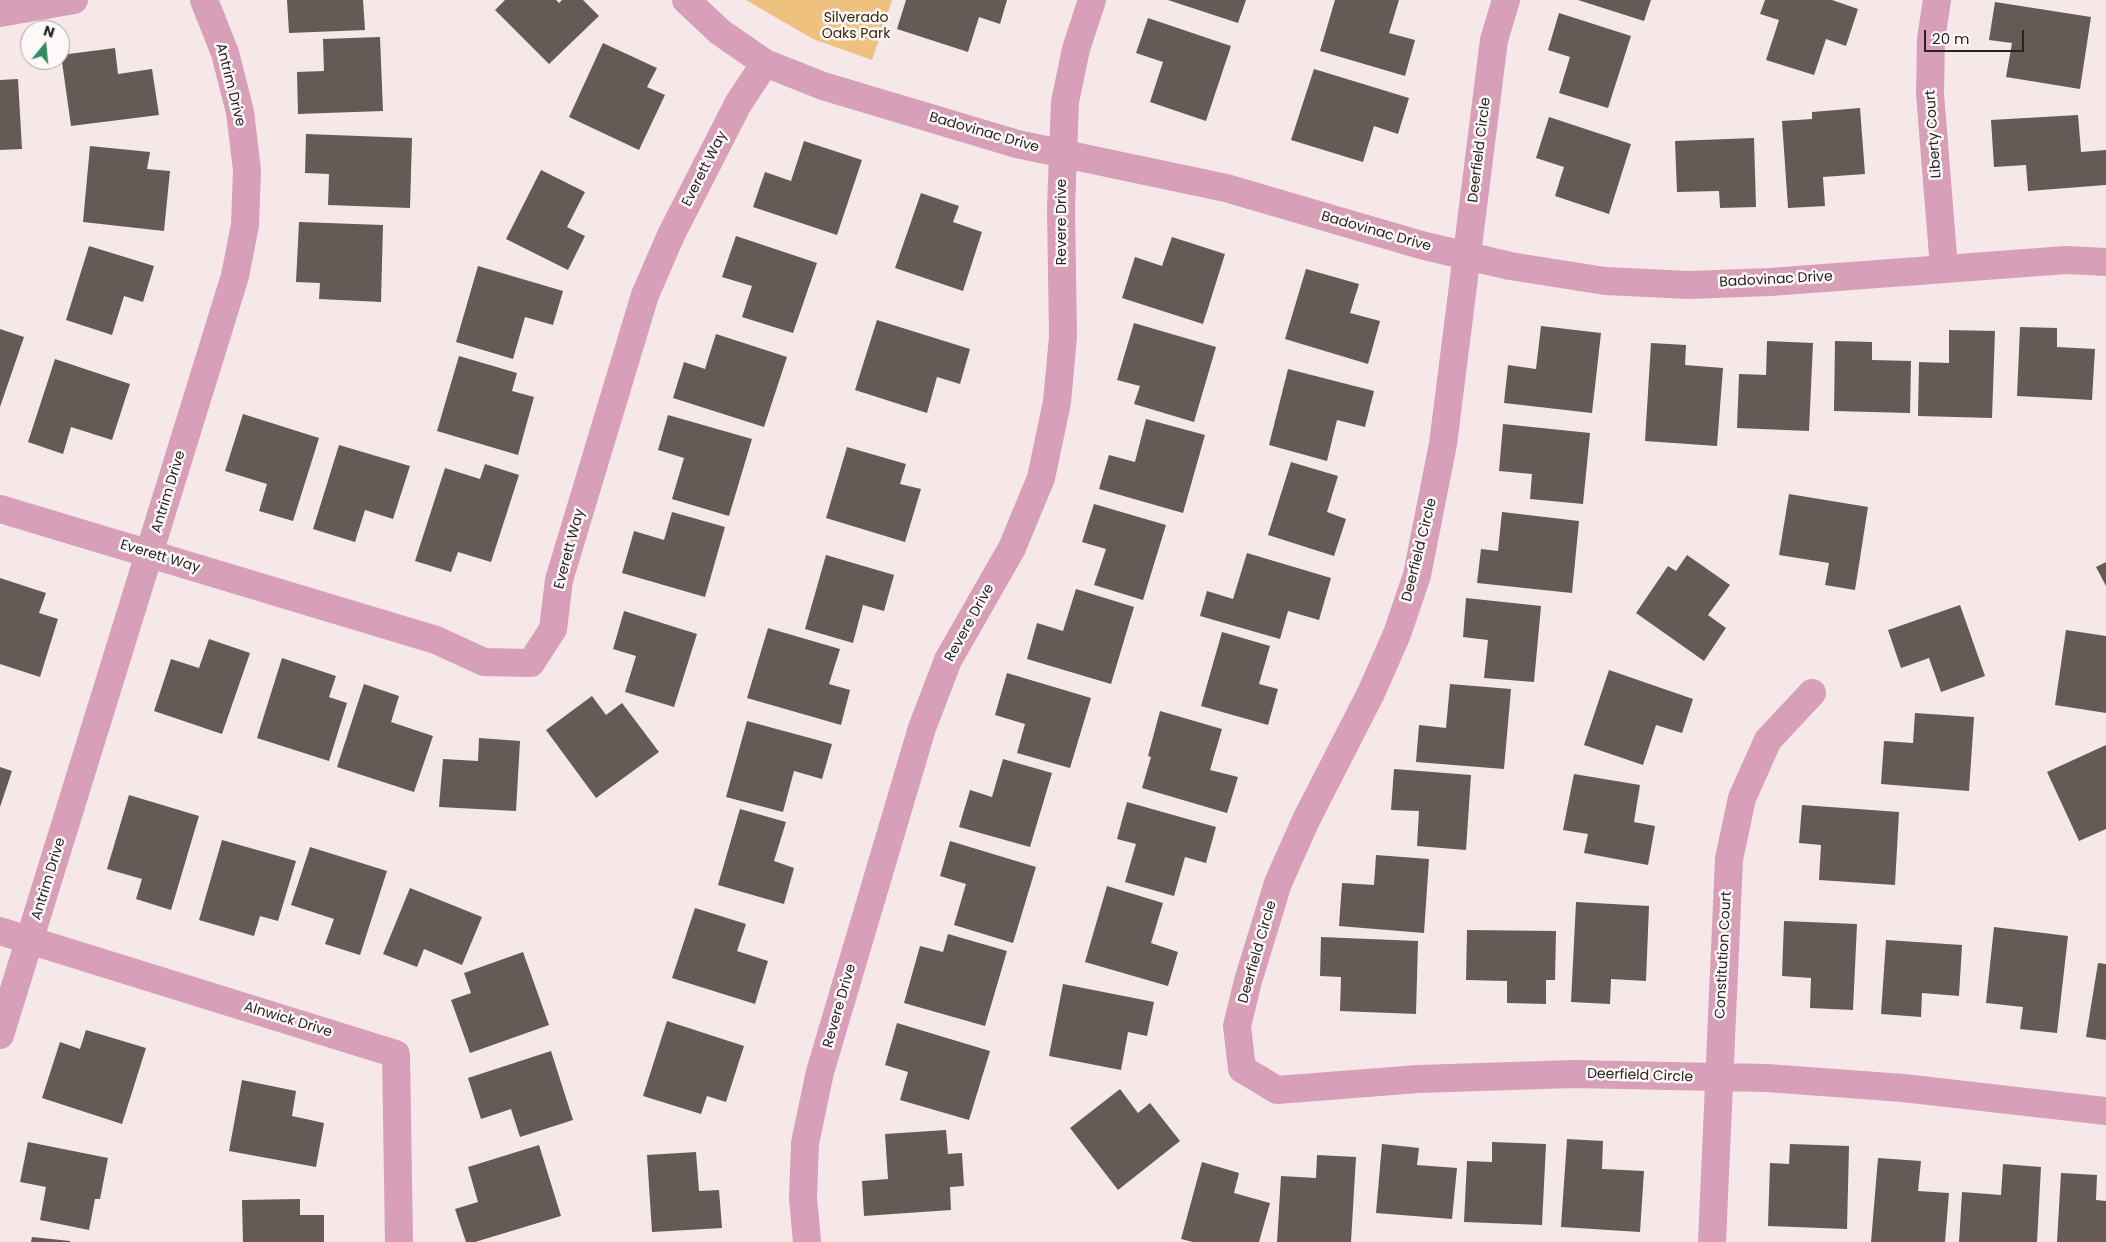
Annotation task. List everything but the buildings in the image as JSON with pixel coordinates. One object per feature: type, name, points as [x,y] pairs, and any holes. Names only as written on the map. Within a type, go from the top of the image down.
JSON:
[{"type":"street","points":[[0,13],[74,0]]},
{"type":"street","name":"Antrim Drive","points":[[0,1036],[235,276],[245,225],[246,170],[240,112],[225,53],[204,0]]},
{"type":"street","name":"Badovinac Drive","points":[[686,0],[720,32],[765,63],[823,86],[1017,144],[1226,188],[1421,245],[1510,266],[1605,281],[1689,285],[1770,282],[2066,260],[2106,262]]},
{"type":"street","name":"Revere Drive","points":[[807,1242],[803,1198],[805,1143],[820,1072],[922,728],[948,660],[1012,548],[1041,478],[1057,402],[1063,337],[1061,207],[1065,102],[1076,49],[1092,0]]},
{"type":"street","name":"Deerfield Circle","points":[[1506,0],[1494,40],[1443,444],[1417,575],[1397,634],[1371,693],[1306,820],[1278,883],[1248,981],[1237,1026],[1242,1069],[1277,1090],[1418,1079],[1574,1074],[1767,1078],[1903,1088],[2106,1111]]},
{"type":"street","name":"Liberty Court","points":[[1937,0],[1931,39],[1930,94],[1944,268]]},
{"type":"street","name":"Everett Way","points":[[0,509],[436,640],[484,662],[531,662],[553,629],[559,580],[645,295],[671,235],[738,104],[765,63]]},
{"type":"street","name":"Constitution Court","points":[[1712,1242],[1729,859],[1742,798],[1768,740],[1812,692]]},
{"type":"street","name":"Alnwick Drive","points":[[0,931],[396,1054],[399,1242]]},
{"type":"green space","name":"Silverado Oaks Park","points":[[746,0],[892,0],[872,60],[813,39]]}]
